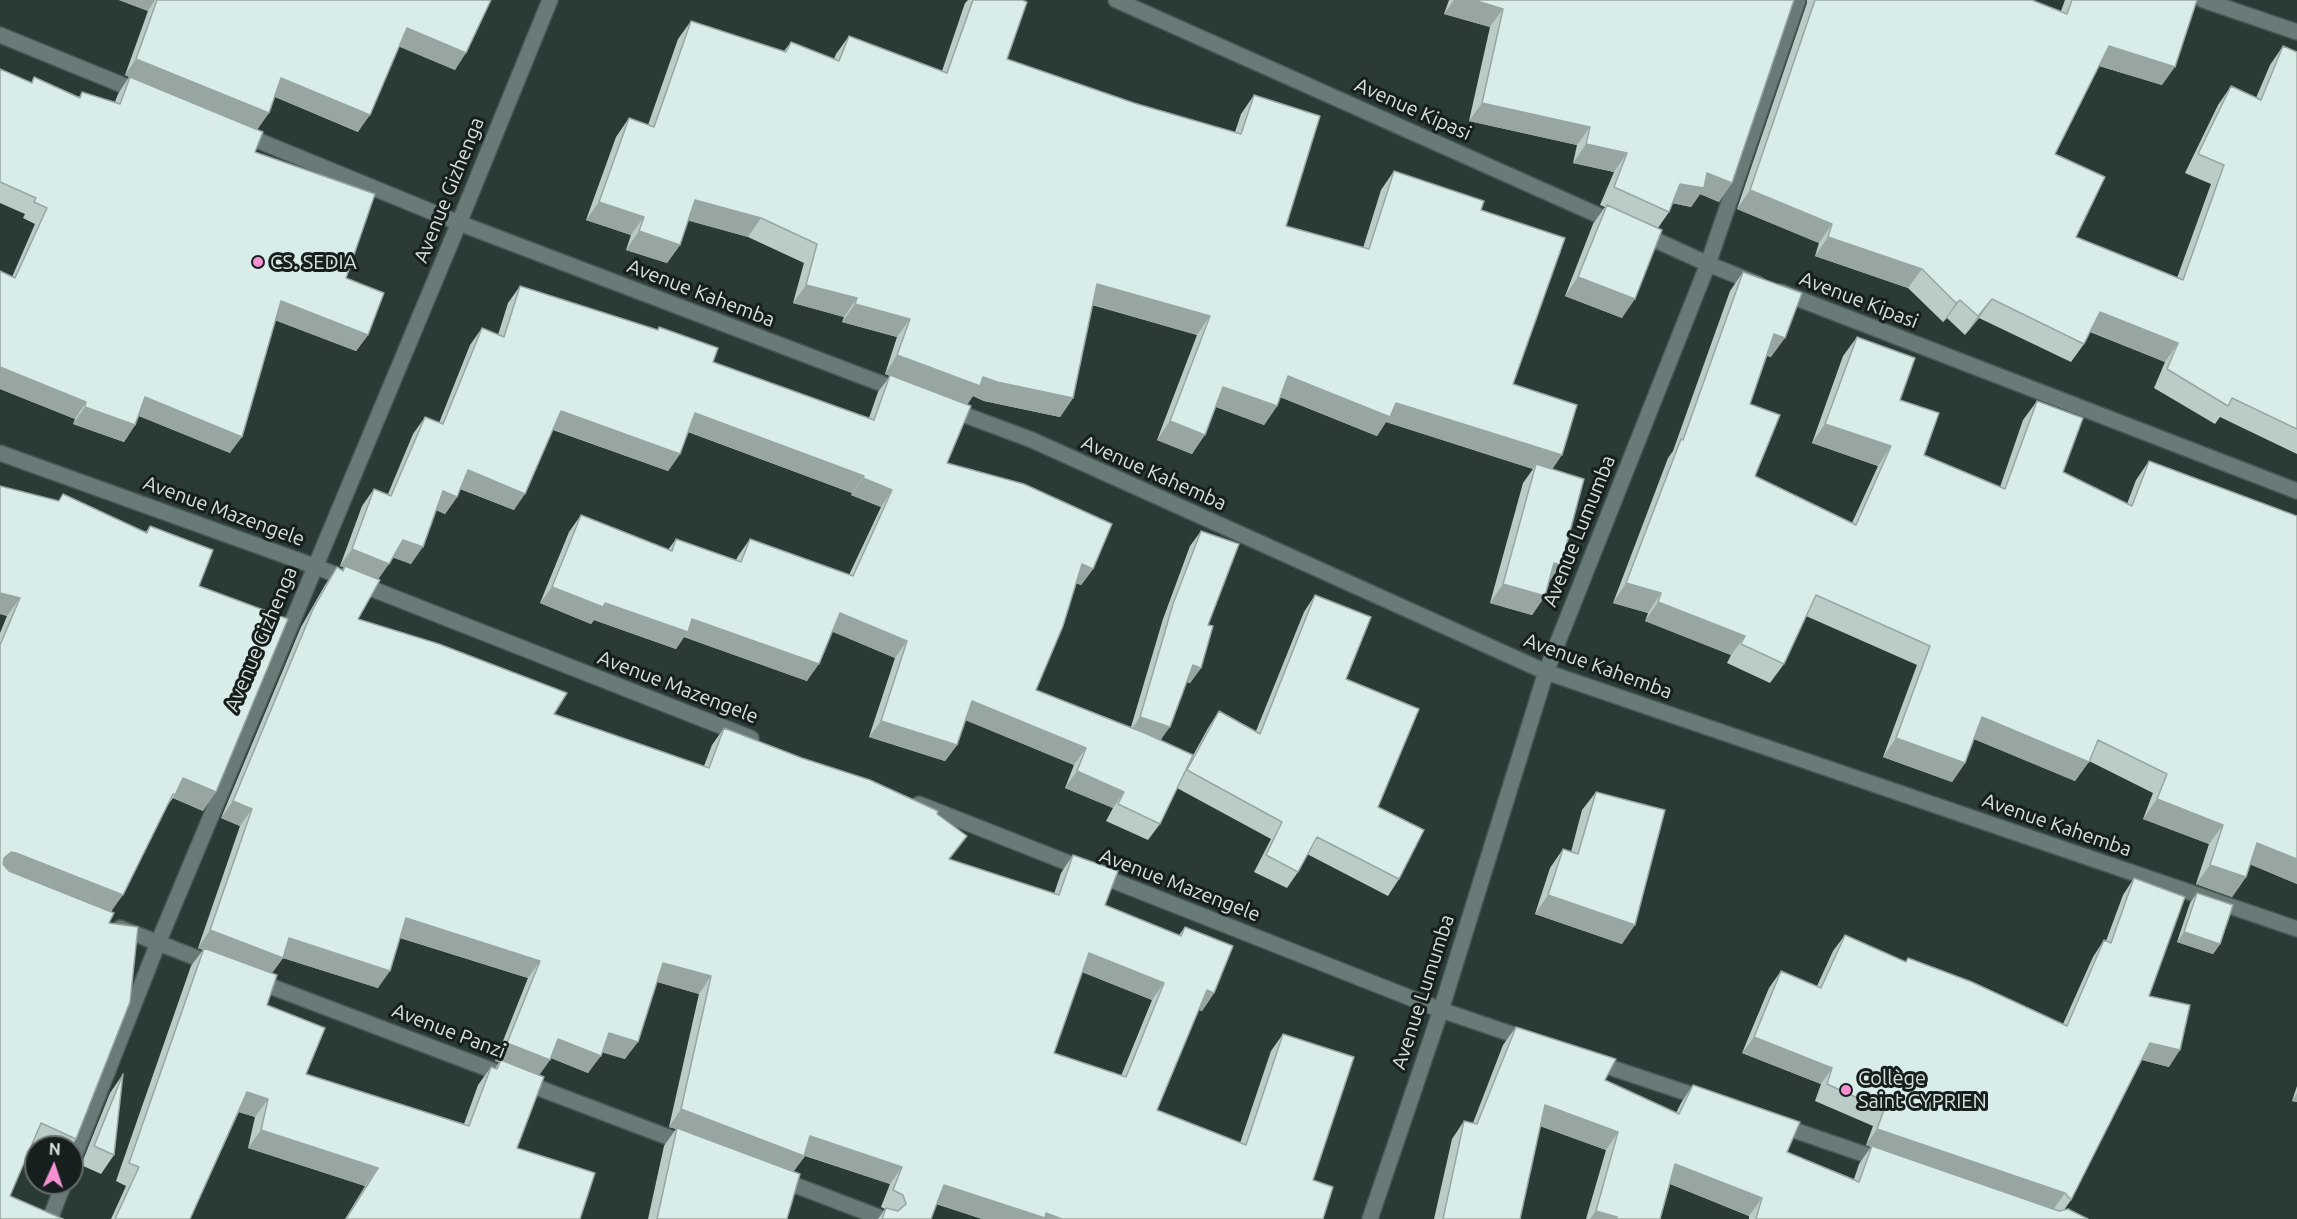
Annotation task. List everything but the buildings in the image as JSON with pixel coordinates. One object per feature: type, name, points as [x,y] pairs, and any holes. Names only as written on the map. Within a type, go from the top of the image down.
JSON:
[{"type":"street","name":"Avenue Gizhenga","points":[[83,1135],[158,943],[550,0]]},
{"type":"street","name":"Avenue Kipasi","points":[[1116,0],[1708,264],[2297,491]]},
{"type":"street","name":"Avenue Lumumba","points":[[1370,1219],[1441,1010],[1546,672],[1708,264],[1798,0]]},
{"type":"street","points":[[2203,0],[2297,32]]},
{"type":"street","points":[[0,35],[153,98]]},
{"type":"street","name":"Avenue Kahemba","points":[[229,129],[459,223],[910,394]]},
{"type":"street","name":"Avenue Kahemba","points":[[932,403],[1032,440],[1546,672],[2297,929]]},
{"type":"street","name":"Avenue Mazengele","points":[[0,453],[314,566],[760,742]]},
{"type":"street","name":"Avenue Mazengele","points":[[906,799],[1441,1010],[1543,1044]]},
{"type":"street","name":"Avenue Panzi","points":[[105,922],[705,1151]]},
{"type":"street","points":[[1577,1056],[1724,1106]]},
{"type":"street","points":[[1769,1122],[1893,1164]]},
{"type":"street","points":[[761,1172],[884,1219]]},
{"type":"street","points":[[50,1219],[59,1195]]},
{"type":"place","name":"CS. SEDIA","points":[[258,262]]},
{"type":"place","name":"Collège Saint CYPRIEN","points":[[1846,1090]]}]
